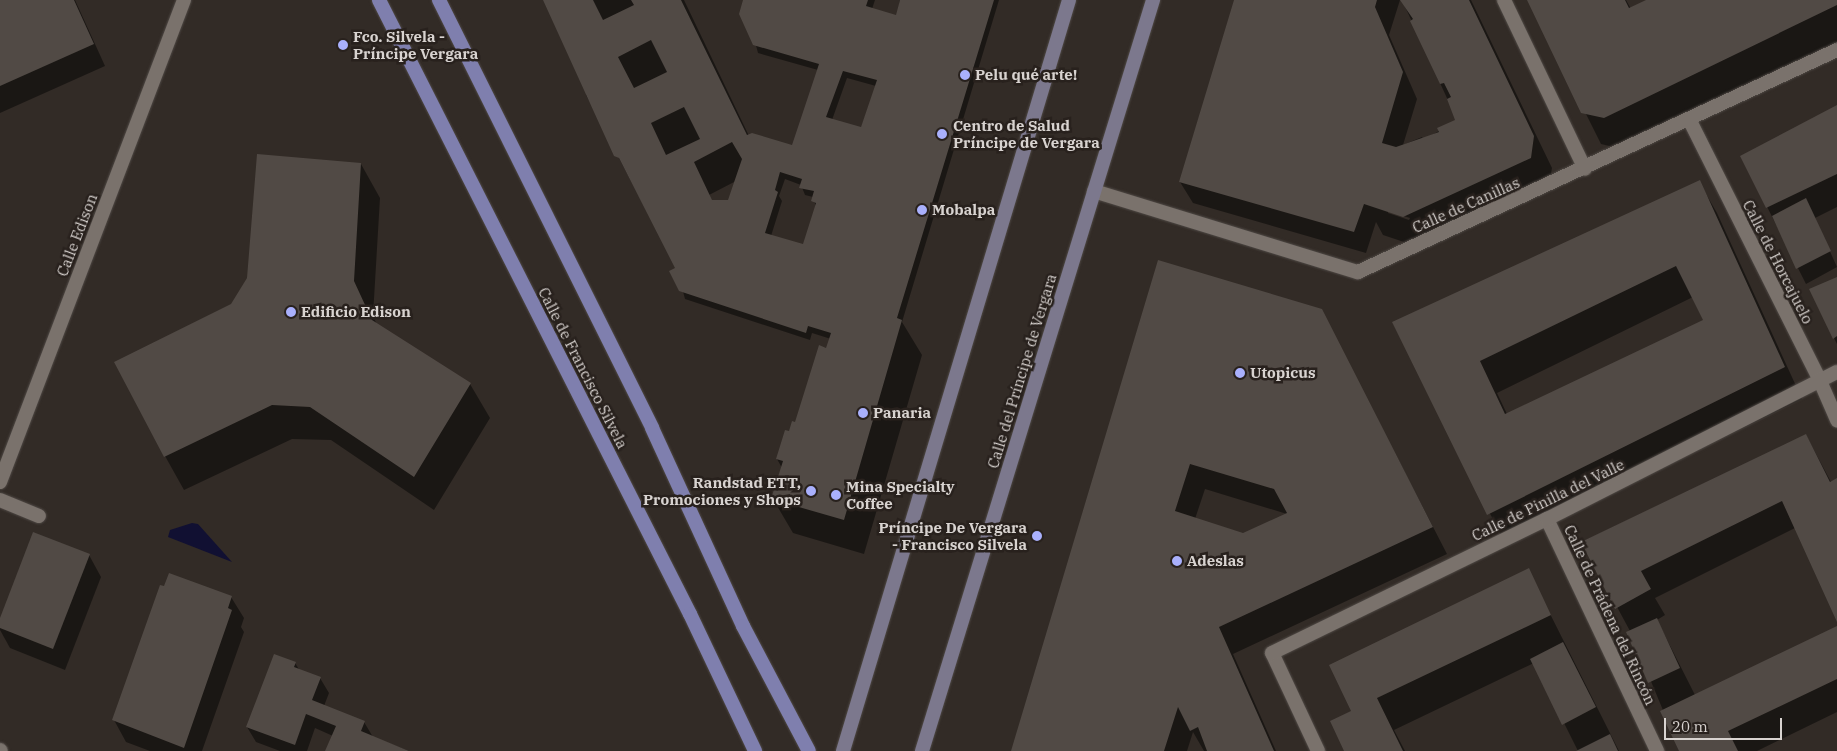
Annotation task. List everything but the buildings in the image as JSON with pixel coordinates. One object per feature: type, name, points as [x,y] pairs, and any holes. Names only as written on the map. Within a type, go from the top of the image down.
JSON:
[{"type":"main road","name":"Calle de Francisco Silvela","points":[[380,0],[690,614],[755,751]]},
{"type":"main road","points":[[439,0],[652,428],[743,626],[809,751]]},
{"type":"main road","points":[[843,751],[1069,0]]},
{"type":"main road","name":"Calle del Príncipe de Vergara","points":[[922,751],[1153,0]]},
{"type":"street","name":"Calle Edison","points":[[0,482],[184,0]]},
{"type":"street","points":[[1504,0],[1585,168]]},
{"type":"street","name":"Calle de Canillas","points":[[1094,191],[1358,272],[1837,50]]},
{"type":"street","name":"Calle de Horcajuelo","points":[[1689,120],[1820,380],[1837,420]]},
{"type":"street","name":"Calle de Pinilla del Valle","points":[[1318,751],[1272,653],[1547,519],[1837,372]]},
{"type":"street","points":[[0,500],[39,516]]},
{"type":"street","name":"Calle de Prádena del Rincón","points":[[1547,519],[1657,751]]},
{"type":"shaded area","points":[[192,523],[198,524],[232,562],[168,537],[170,530]]},
{"type":"place","name":"Fco. Silvela - Príncipe Vergara","points":[[343,45]]},
{"type":"place","name":"Pelu qué arte!","points":[[965,75]]},
{"type":"place","name":"Centro de Salud Príncipe de Vergara","points":[[942,134]]},
{"type":"place","name":"Mobalpa","points":[[922,210]]},
{"type":"place","name":"Edificio Edison","points":[[291,312]]},
{"type":"place","name":"Utopicus","points":[[1240,373]]},
{"type":"place","name":"Panaria","points":[[863,413]]},
{"type":"place","name":"Randstad ETT, Promociones y Shops","points":[[811,491]]},
{"type":"place","name":"Mina Specialty Coffee","points":[[836,495]]},
{"type":"place","name":"Príncipe De Vergara - Francisco Silvela","points":[[1037,536]]},
{"type":"place","name":"Adeslas","points":[[1177,561]]}]
